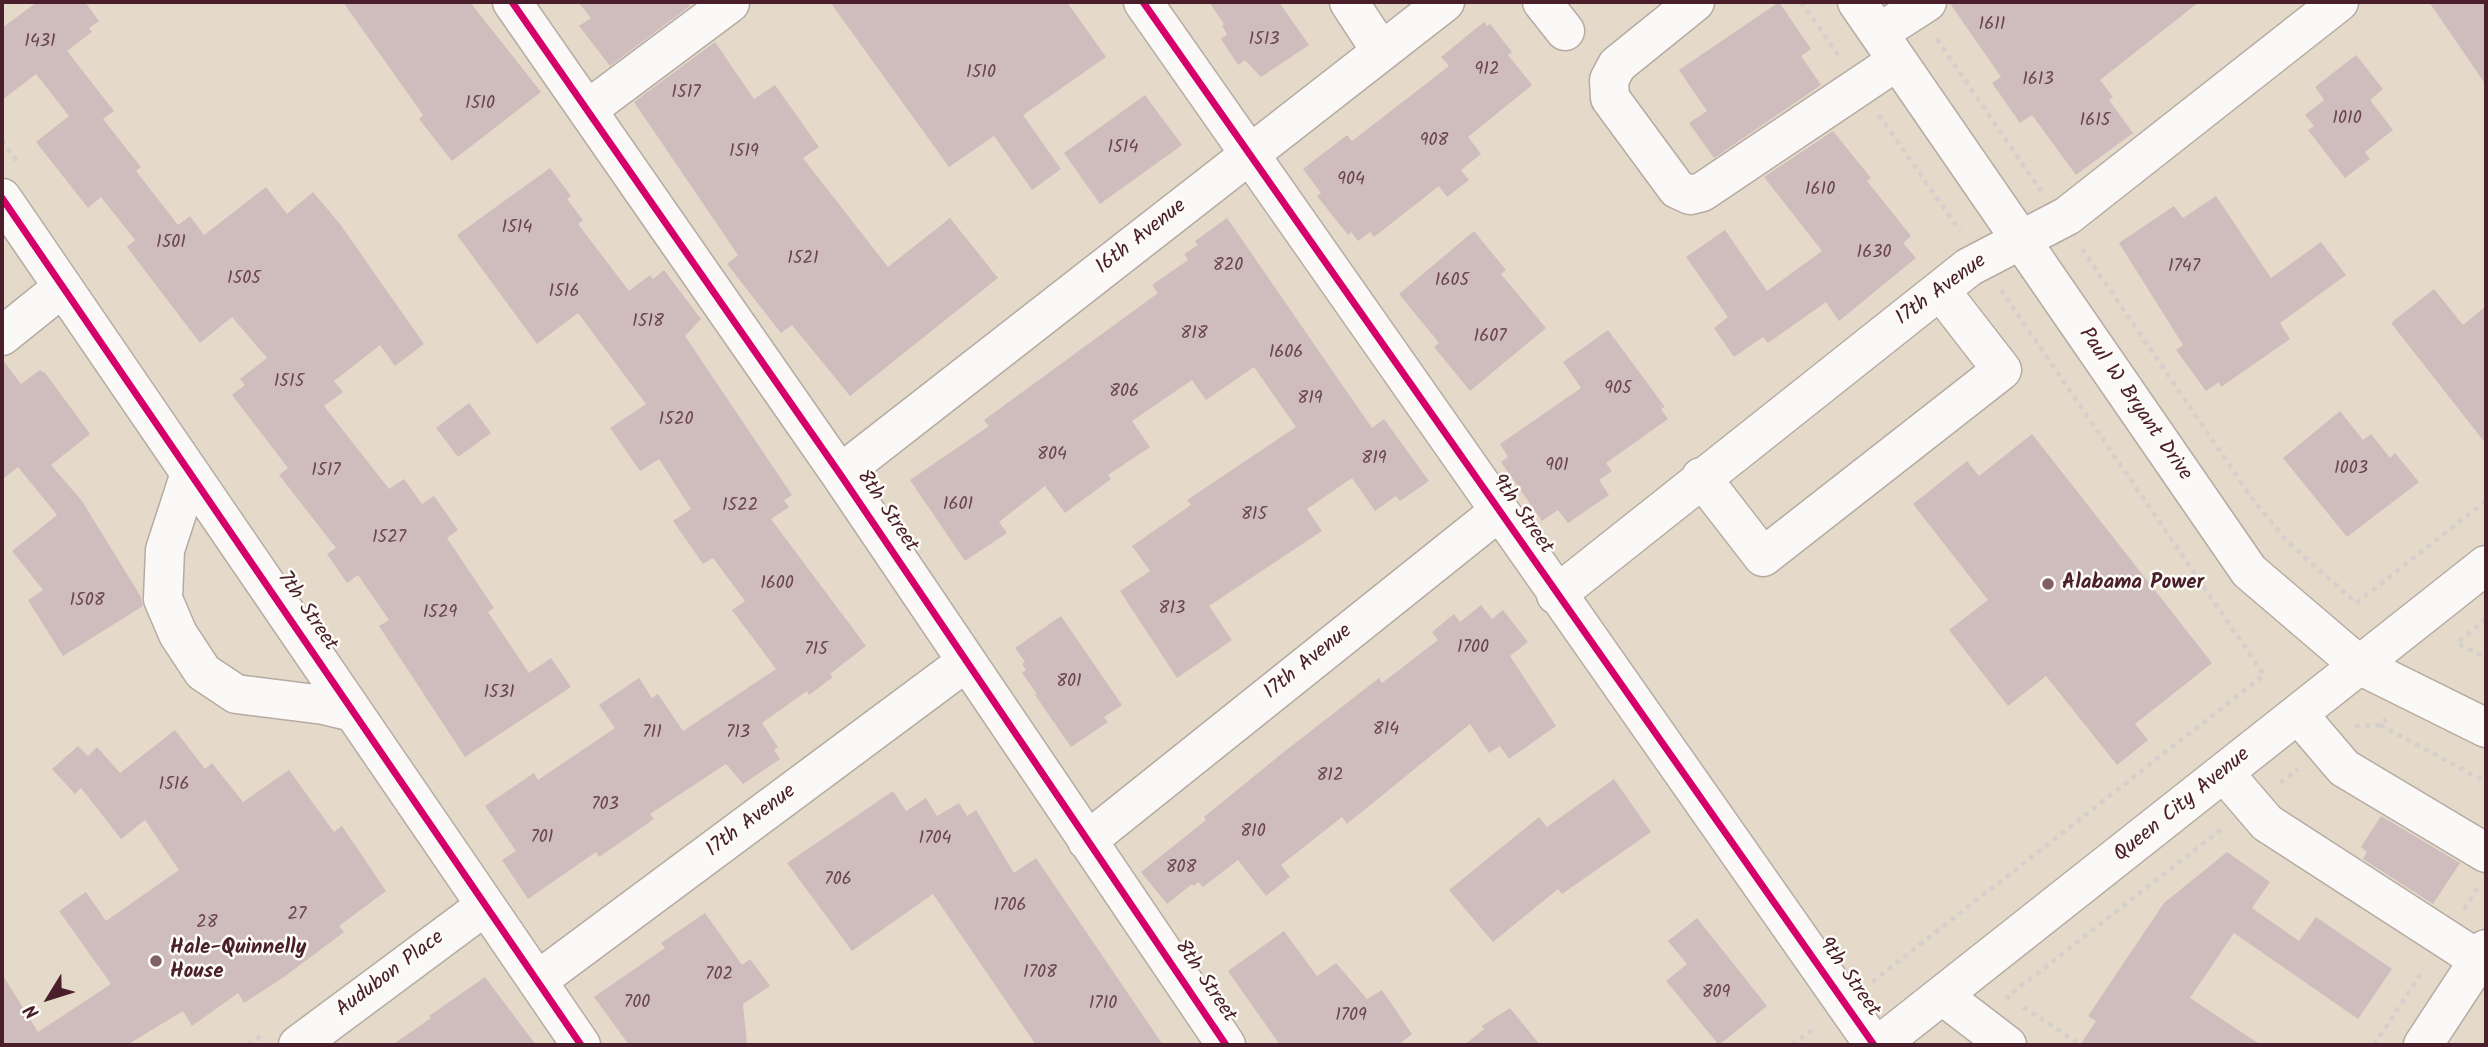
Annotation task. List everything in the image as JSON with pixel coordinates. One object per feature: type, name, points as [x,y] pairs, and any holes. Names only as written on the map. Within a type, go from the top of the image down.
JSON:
[{"type":"street","name":"8th Street","points":[[512,2],[839,474],[1226,1045]]},
{"type":"street","name":"9th Street","points":[[1143,2],[1497,513],[1845,1004],[1888,1043]]},
{"type":"street","points":[[1349,2],[1381,51]]},
{"type":"street","name":"16th Avenue","points":[[839,474],[1445,2]]},
{"type":"street","points":[[1542,2],[1565,32]]},
{"type":"street","points":[[1695,2],[1618,65],[1609,80],[1610,98],[1677,189],[1690,195],[1702,192],[1860,86],[1922,5]]},
{"type":"street","name":"Paul W Bryant Drive","points":[[1857,2],[2249,571],[2359,665],[2486,728]]},
{"type":"street","name":"17th Avenue","points":[[1556,595],[1701,477],[1940,290],[1980,260],[2061,219],[2339,2]]},
{"type":"street","points":[[587,110],[730,3]]},
{"type":"street","name":"7th Street","points":[[2,198],[581,1045]]},
{"type":"street","points":[[2,336],[63,287]]},
{"type":"street","points":[[1701,477],[1763,557],[2002,370],[1940,290]]},
{"type":"street","points":[[190,473],[165,550],[163,599],[178,635],[203,672],[236,694],[324,705],[353,712]]},
{"type":"street","name":"17th Avenue","points":[[1087,841],[1497,513]]},
{"type":"street","name":"Queen City Avenue","points":[[1888,1043],[1943,996],[2486,565]]},
{"type":"street","name":"17th Avenue","points":[[537,981],[966,662]]},
{"type":"street","points":[[2298,714],[2344,768],[2486,853]]},
{"type":"street","points":[[2224,773],[2267,823],[2483,955],[2423,1045]]},
{"type":"street","name":"Audubon Place","points":[[298,1045],[485,906]]},
{"type":"street","points":[[1943,996],[2007,1045]]},
{"type":"path","points":[[1792,1045],[2264,675],[1801,2]]},
{"type":"path","points":[[1922,5],[2061,219],[2254,501],[2287,541],[2356,603],[2486,501]]},
{"type":"path","points":[[2486,619],[2457,643],[2486,658]]},
{"type":"path","points":[[2381,725],[2386,718]]},
{"type":"path","points":[[2081,1045],[2007,996],[2353,727],[2381,725],[2486,782]]},
{"type":"building","points":[[37,2],[85,2],[99,21],[89,28],[92,32],[67,51],[114,111],[103,119],[141,167],[136,171],[178,225],[190,216],[204,235],[266,187],[287,214],[313,192],[340,224],[424,344],[395,366],[380,345],[334,381],[343,392],[324,406],[389,489],[404,479],[422,504],[434,496],[458,530],[447,538],[494,608],[488,612],[529,673],[551,658],[571,687],[465,757],[379,626],[389,620],[358,575],[347,583],[327,554],[336,548],[279,475],[288,468],[232,395],[245,385],[240,379],[267,358],[232,317],[200,343],[127,247],[135,240],[101,197],[88,208],[36,142],[69,116],[36,74],[2,100],[2,28]]},
{"type":"building","points":[[343,2],[470,2],[541,92],[452,161],[419,119],[423,115]]},
{"type":"building","points":[[578,2],[687,2],[690,6],[610,66],[579,26],[591,18]]},
{"type":"building","points":[[830,2],[1067,2],[1106,57],[1023,115],[1061,169],[1032,190],[994,136],[949,167]]},
{"type":"building","points":[[1209,2],[1279,2],[1309,45],[1261,77],[1245,60],[1238,65],[1221,39],[1227,34],[1222,26],[1224,24]]},
{"type":"building","points":[[1779,2],[1811,49],[1801,56],[1821,85],[1714,158],[1689,123],[1707,111],[1679,70]]},
{"type":"building","points":[[1949,2],[2199,2],[2100,80],[2113,97],[2109,100],[2133,133],[2076,175],[2032,115],[2020,123],[1992,83],[2001,77]]},
{"type":"building","points":[[2429,2],[2486,2],[2486,85]]},
{"type":"building","points":[[1484,22],[1487,26],[1490,24],[1512,52],[1508,55],[1532,85],[1468,137],[1481,154],[1461,170],[1469,180],[1447,197],[1439,186],[1374,237],[1370,232],[1358,241],[1351,232],[1348,235],[1317,196],[1321,193],[1303,169],[1347,135],[1352,141],[1449,66],[1441,57]]},
{"type":"building","points":[[715,42],[754,99],[775,85],[819,147],[803,158],[888,267],[950,218],[998,278],[850,396],[792,325],[781,333],[727,264],[738,255],[634,102]]},
{"type":"building","points":[[2356,55],[2383,89],[2370,100],[2393,130],[2365,152],[2370,159],[2345,178],[2308,130],[2314,126],[2305,115],[2324,100],[2315,87]]},
{"type":"building","points":[[1145,95],[1182,145],[1100,204],[1064,153]]},
{"type":"building","points":[[1833,131],[1871,178],[1867,181],[1911,236],[1903,243],[1916,258],[1839,321],[1826,302],[1768,343],[1763,337],[1734,357],[1714,328],[1728,317],[1686,257],[1725,230],[1767,291],[1822,251],[1764,177]]},
{"type":"building","points":[[550,168],[571,196],[567,199],[583,220],[578,224],[629,291],[650,275],[653,279],[664,270],[701,319],[685,336],[792,495],[784,500],[789,507],[771,519],[866,646],[830,674],[833,677],[809,695],[807,691],[762,723],[778,747],[774,750],[780,759],[743,784],[726,764],[650,814],[654,819],[599,857],[596,852],[528,899],[502,860],[516,851],[485,806],[534,773],[538,780],[615,728],[599,705],[639,678],[652,698],[658,694],[683,731],[776,669],[732,610],[745,601],[713,558],[703,564],[673,521],[691,509],[659,459],[640,471],[610,428],[646,404],[578,313],[537,344],[457,235]]},
{"type":"building","points":[[2216,196],[2271,278],[2321,242],[2346,275],[2280,323],[2290,339],[2221,387],[2219,382],[2206,391],[2176,350],[2183,345],[2119,243],[2174,206],[2183,218]]},
{"type":"building","points":[[1227,218],[1372,428],[1384,419],[1429,481],[1400,501],[1396,496],[1375,511],[1352,478],[1307,509],[1322,531],[1209,606],[1232,640],[1177,678],[1120,591],[1150,571],[1132,546],[1191,505],[1187,500],[1296,427],[1254,367],[1206,400],[1192,380],[1132,421],[1150,447],[1108,475],[1111,479],[1065,513],[1045,486],[999,522],[1007,533],[965,561],[910,480],[989,426],[984,420],[1158,293],[1152,285],[1188,260],[1184,254],[1198,245],[1195,241]]},
{"type":"building","points":[[1474,231],[1506,270],[1501,274],[1546,328],[1470,391],[1434,347],[1439,343],[1399,294]]},
{"type":"building","points":[[2434,289],[2463,325],[2486,306],[2486,444],[2391,323]]},
{"type":"building","points":[[1608,330],[1665,407],[1661,409],[1668,419],[1606,463],[1612,471],[1599,480],[1609,495],[1568,523],[1558,510],[1542,521],[1501,462],[1508,457],[1500,444],[1581,388],[1563,362]]},
{"type":"building","points":[[2,359],[21,384],[40,370],[46,374],[90,434],[51,465],[82,501],[141,597],[143,606],[63,656],[28,600],[43,590],[12,551],[57,515],[18,467],[2,480]]},
{"type":"building","points":[[469,403],[491,433],[458,457],[436,428]]},
{"type":"building","points":[[2340,411],[2363,440],[2371,434],[2390,458],[2395,453],[2419,482],[2347,537],[2283,458]]},
{"type":"building","points":[[2032,434],[2212,663],[2135,724],[2148,740],[2117,765],[2046,676],[2008,706],[1949,630],[1988,600],[1913,504],[1967,461],[1979,476]]},
{"type":"building","points":[[1481,605],[1492,619],[1503,610],[1528,642],[1510,656],[1556,726],[1509,759],[1500,746],[1489,753],[1470,724],[1347,824],[1342,817],[1281,865],[1290,877],[1266,896],[1238,860],[1203,887],[1198,882],[1194,886],[1192,884],[1167,904],[1141,872],[1280,755],[1379,678],[1382,683],[1438,640],[1432,632],[1454,614],[1460,622]]},
{"type":"building","points":[[1061,616],[1122,705],[1104,717],[1108,722],[1071,747],[1022,673],[1026,670],[1022,664],[1025,662],[1015,648]]},
{"type":"building","points":[[175,730],[205,769],[212,763],[243,802],[289,770],[334,832],[342,826],[386,891],[339,926],[344,932],[284,977],[244,1003],[238,993],[192,1026],[183,1011],[127,1045],[2,1045],[2,974],[38,1032],[111,984],[59,911],[86,892],[106,921],[179,870],[145,820],[121,839],[81,788],[75,794],[52,769],[78,746],[88,756],[97,747],[120,773]]},
{"type":"building","points":[[1614,779],[1651,832],[1562,894],[1558,889],[1493,942],[1449,890],[1539,817],[1547,827]]},
{"type":"building","points":[[893,791],[906,811],[926,798],[937,816],[959,803],[967,816],[976,810],[1014,873],[1036,858],[1163,1045],[1036,1045],[933,894],[852,951],[787,863]]},
{"type":"building","points":[[2381,816],[2460,863],[2433,904],[2363,859],[2367,852],[2361,847]]},
{"type":"building","points":[[2227,852],[2270,882],[2252,908],[2299,941],[2316,917],[2392,969],[2358,1019],[2234,933],[2190,998],[2261,1045],[2080,1045],[2096,1021],[2088,1016],[2164,903]]},
{"type":"building","points":[[705,913],[742,965],[750,959],[770,986],[743,1004],[747,1044],[629,1045],[594,997],[665,948],[661,943]]},
{"type":"building","points":[[1697,918],[1767,1006],[1719,1045],[1666,981],[1687,964],[1668,941]]},
{"type":"building","points":[[1284,931],[1317,976],[1336,963],[1367,999],[1382,990],[1412,1034],[1398,1045],[1280,1045],[1228,971]]},
{"type":"building","points":[[485,977],[536,1045],[392,1045],[431,1018],[429,1016]]},
{"type":"building","points":[[1510,1008],[1540,1045],[1464,1045],[1484,1029],[1482,1026]]},
{"type":"cycle path","points":[[512,2],[840,474],[1226,1045]]},
{"type":"cycle path","points":[[1143,2],[1874,1045]]},
{"type":"cycle path","points":[[2,198],[581,1045]]},
{"type":"place","name":"Alabama Power","points":[[2048,584]]},
{"type":"place","name":"Hale-Quinnelly House","points":[[156,961]]}]
